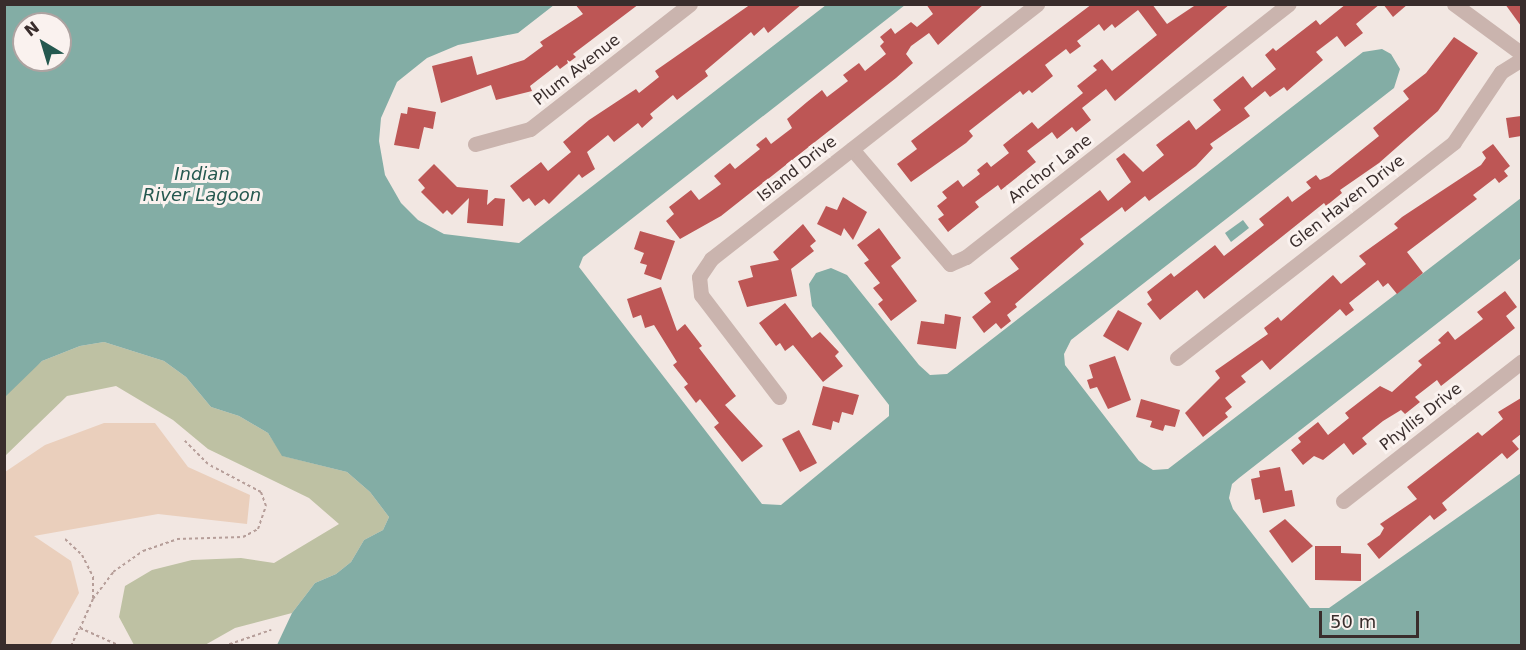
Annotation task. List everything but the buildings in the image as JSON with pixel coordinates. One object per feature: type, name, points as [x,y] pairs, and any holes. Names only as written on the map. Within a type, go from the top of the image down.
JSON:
[{"type":"street","name":"Plum Avenue","points":[[476,144],[530,129],[690,4]]},
{"type":"street","name":"Island Drive","points":[[779,397],[700,295],[699,277],[711,259],[1037,4]]},
{"type":"street","name":"Anchor Lane","points":[[852,149],[950,264],[966,257],[1289,4]]},
{"type":"street","points":[[1454,4],[1521,54]]},
{"type":"street","name":"Glen Haven Drive","points":[[1177,358],[1454,142],[1501,72],[1521,59]]},
{"type":"street","name":"Phyllis Drive","points":[[1343,501],[1521,361]]},
{"type":"path","points":[[71,645],[93,599],[113,572],[143,551],[177,539],[243,537],[258,529],[266,506],[261,492],[208,464],[185,441]]},
{"type":"path","points":[[65,539],[82,555],[93,577],[93,599]]},
{"type":"path","points":[[80,628],[120,645]]},
{"type":"path","points":[[224,645],[271,630]]},
{"type":"green space","points":[[104,342],[164,361],[186,377],[211,407],[239,416],[268,433],[283,456],[347,472],[370,492],[389,517],[383,530],[364,540],[351,562],[336,574],[315,583],[292,613],[235,628],[205,645],[134,645],[119,617],[125,586],[152,570],[192,560],[241,558],[274,563],[339,524],[309,498],[208,449],[173,420],[116,386],[67,396],[5,456],[5,397],[9,389],[42,361],[80,346]]},
{"type":"sand","points":[[104,423],[155,423],[188,467],[250,495],[247,524],[158,514],[34,536],[71,561],[79,593],[50,645],[5,645],[5,472],[45,445]]},
{"type":"water","name":"Indian River Lagoon","points":[[5,5],[554,5],[518,33],[458,45],[427,58],[397,82],[381,118],[379,141],[385,175],[401,203],[418,220],[444,234],[519,243],[826,5],[905,5],[583,257],[579,267],[762,504],[781,505],[889,416],[889,405],[812,306],[809,284],[816,273],[831,268],[847,275],[919,365],[930,375],[947,374],[1363,52],[1382,49],[1391,54],[1400,69],[1394,88],[1071,340],[1064,354],[1065,365],[1139,461],[1153,470],[1168,469],[1521,198],[1521,258],[1239,478],[1232,484],[1229,498],[1233,509],[1310,608],[1329,608],[1521,473],[1521,645],[277,645],[292,613],[315,583],[336,574],[351,562],[364,540],[383,530],[389,517],[370,492],[347,472],[282,456],[268,433],[239,416],[211,407],[186,377],[164,361],[104,342],[80,346],[42,361],[5,397]]},
{"type":"water","points":[[1243,220],[1249,228],[1231,242],[1225,233]]}]
